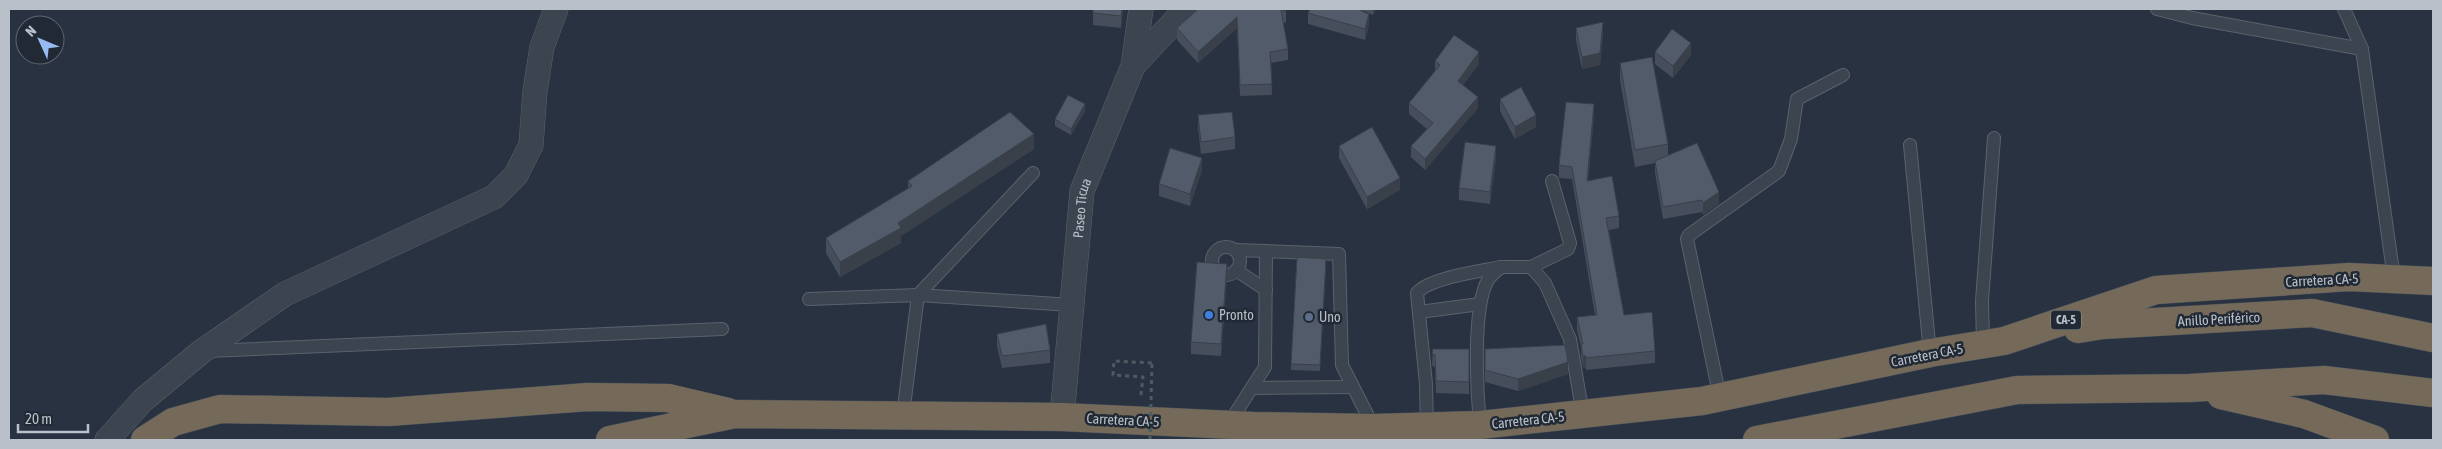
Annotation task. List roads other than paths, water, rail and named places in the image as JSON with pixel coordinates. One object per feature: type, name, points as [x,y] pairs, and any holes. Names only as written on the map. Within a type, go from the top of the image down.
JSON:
[{"type":"highway","name":"Carretera CA-5","points":[[610,440],[735,414],[1062,417],[1228,425],[1374,428],[1480,425],[1720,398],[1930,353],[1994,342],[2156,290],[2349,277],[2433,280]]},
{"type":"highway","name":"Anillo Periférico","points":[[1994,342],[2103,325],[2312,314],[2433,338]]},
{"type":"highway","points":[[1757,440],[2017,390],[2190,388],[2324,380],[2433,393]]},
{"type":"highway","points":[[2190,388],[2304,414],[2374,440]]},
{"type":"highway","points":[[145,440],[173,422],[220,409],[388,412],[588,397],[658,397],[735,414]]},
{"type":"street","points":[[107,440],[143,400],[201,352],[285,294],[494,197],[516,175],[531,144],[535,91],[542,47],[556,9]]},
{"type":"street","name":"Paseo Ticua","points":[[1062,417],[1082,191],[1133,66],[1141,9]]},
{"type":"street","points":[[1133,66],[1186,9]]},
{"type":"lane","points":[[2157,9],[2192,18],[2362,49]]},
{"type":"lane","points":[[2344,9],[2362,49],[2394,279]]},
{"type":"lane","points":[[1720,398],[1687,240],[1689,235],[1780,171],[1791,139],[1797,99],[1843,75]]},
{"type":"lane","points":[[1994,138],[1982,301],[1994,342]]},
{"type":"lane","points":[[1910,145],[1930,353]]},
{"type":"lane","points":[[903,416],[918,295],[1033,174]]},
{"type":"lane","points":[[1427,426],[1426,384],[1417,293],[1422,287],[1435,281],[1502,267],[1531,267],[1568,249],[1570,243],[1552,181]]},
{"type":"lane","points":[[1235,250],[1239,256],[1240,263],[1236,270],[1230,274],[1223,275],[1213,266],[1212,258],[1215,252],[1221,248],[1339,254],[1342,365],[1374,428]]},
{"type":"lane","points":[[1228,425],[1265,366],[1266,251]]},
{"type":"lane","points":[[1480,425],[1476,381],[1480,304],[1488,280],[1502,267]]},
{"type":"lane","points":[[1531,267],[1545,283],[1570,339],[1583,414]]},
{"type":"lane","points":[[1236,270],[1266,290]]},
{"type":"lane","points":[[809,299],[918,295],[1072,305]]},
{"type":"lane","points":[[1419,312],[1480,304]]},
{"type":"lane","points":[[201,352],[722,329]]},
{"type":"lane","points":[[1252,388],[1353,387]]},
{"type":"place","name":"Pronto","points":[[1209,315]]},
{"type":"place","name":"Uno","points":[[1309,317]]}]
